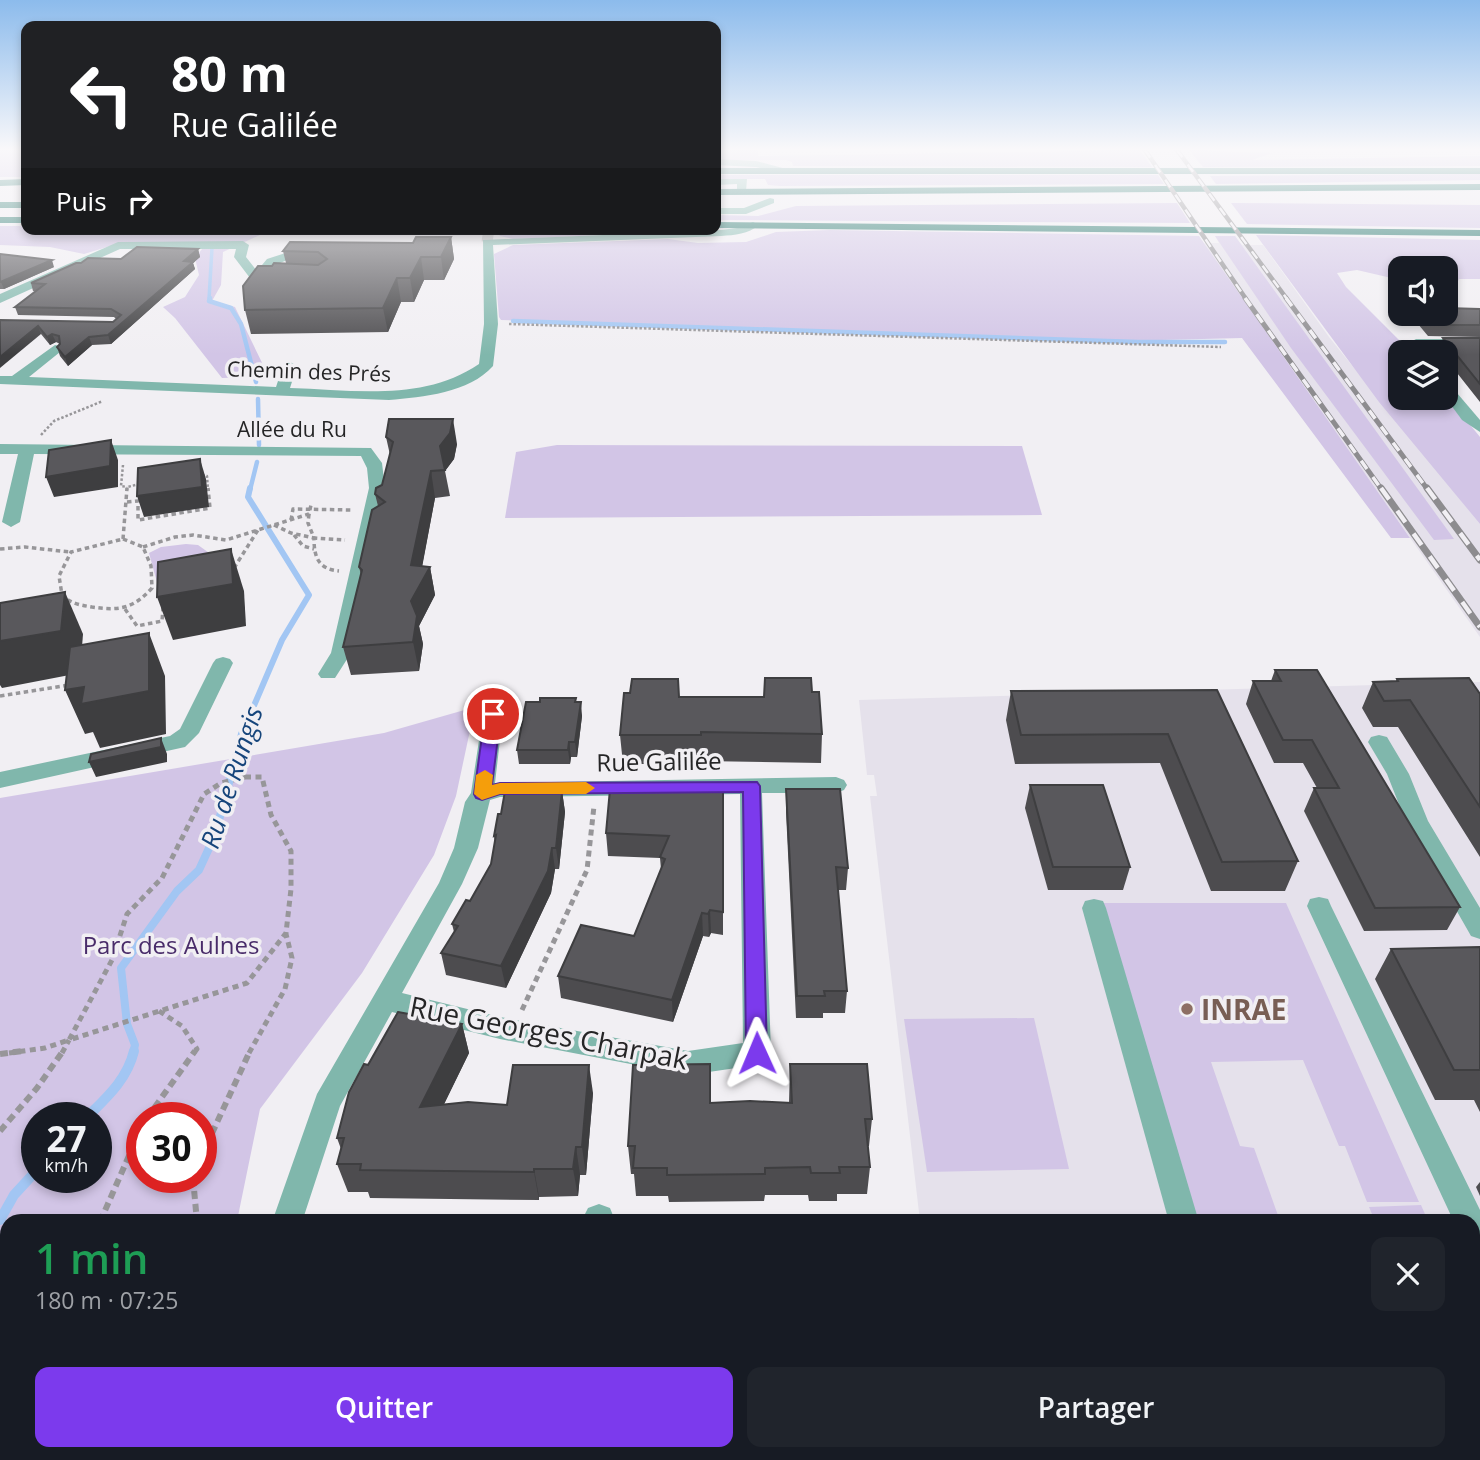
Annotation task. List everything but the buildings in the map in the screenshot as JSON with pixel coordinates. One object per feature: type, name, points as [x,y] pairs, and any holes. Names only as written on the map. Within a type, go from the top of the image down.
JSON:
[{"type":"highway","points":[[0,220],[21,220]]},
{"type":"highway","points":[[721,225],[1480,233]]},
{"type":"street","name":"Chemin des Prés","points":[[721,233],[739,231],[753,225]]},
{"type":"street","name":"Chemin des Prés","points":[[0,380],[389,396],[443,388],[466,381],[486,366],[491,324],[487,242],[669,235]]},
{"type":"street","points":[[0,299],[118,246],[243,245],[240,257],[257,279],[297,281]]},
{"type":"street","points":[[257,279],[271,262],[300,251]]},
{"type":"street","points":[[1458,345],[1480,343]]},
{"type":"street","points":[[16,380],[55,349]]},
{"type":"street","points":[[282,391],[290,366]]},
{"type":"street","points":[[1458,405],[1467,417],[1480,427]]},
{"type":"street","name":"Allée du Ru","points":[[0,449],[365,451],[371,455],[376,467],[377,488],[373,513],[341,653],[328,674]]},
{"type":"street","points":[[11,522],[29,449]]},
{"type":"street","points":[[0,780],[177,742],[188,733],[223,663]]},
{"type":"street","points":[[290,1214],[327,1103],[383,999],[450,884],[466,848],[476,802],[482,794],[493,714]]},
{"type":"street","points":[[1379,742],[1398,774],[1417,821],[1480,929]]},
{"type":"street","name":"Rue Galilée","points":[[482,794],[500,789],[836,785]]},
{"type":"street","name":"Rue Georges Charpak","points":[[383,999],[513,1030],[688,1063],[757,1053],[751,786]]},
{"type":"street","points":[[1319,906],[1466,1214]]},
{"type":"street","points":[[1094,908],[1182,1214]]},
{"type":"path","points":[[491,324],[1221,347]]},
{"type":"path","points":[[29,449],[54,421],[107,399],[127,385]]},
{"type":"path","points":[[127,502],[138,501],[138,520],[210,508],[207,476],[201,474]]},
{"type":"path","points":[[123,539],[127,487],[150,480]]},
{"type":"path","points":[[311,507],[307,523],[314,538],[314,557],[325,569],[359,570]]},
{"type":"path","points":[[290,521],[293,509],[311,507],[373,513]]},
{"type":"path","points":[[0,550],[25,547],[71,552],[123,539],[143,547],[175,537],[193,535],[226,540],[309,514]]},
{"type":"path","points":[[273,525],[291,533],[333,541],[367,537]]},
{"type":"path","points":[[223,573],[234,568],[261,529]]},
{"type":"path","points":[[291,533],[303,546],[314,549]]},
{"type":"path","points":[[71,552],[60,570],[58,586],[61,595],[69,602],[100,609],[125,609],[141,600],[152,588],[151,566],[143,547]]},
{"type":"path","points":[[137,626],[162,621],[164,600]]},
{"type":"path","points":[[125,609],[137,626],[136,637]]},
{"type":"path","points":[[0,696],[78,682]]},
{"type":"path","points":[[0,1130],[36,1092],[69,1041],[112,960],[127,914],[162,878],[204,794],[221,783],[262,776],[271,815],[291,851],[291,889],[286,933],[292,958],[285,989],[252,1046],[217,1122]]},
{"type":"path","points":[[513,1030],[587,870],[596,788]]},
{"type":"path","points":[[0,1054],[45,1048],[247,983],[286,933]]},
{"type":"path","points":[[157,1102],[197,1049],[192,1033],[174,1017],[158,1010]]},
{"type":"path","points":[[103,1214],[126,1159]]},
{"type":"path","points":[[194,1193],[196,1214]]},
{"type":"shaded area","points":[[1215,236],[1235,236],[1242,245],[1263,245],[1329,337],[1480,524],[1480,637],[1219,267],[1204,243],[1219,243]]},
{"type":"shaded area","name":"INRAE","points":[[1480,682],[1480,1214],[919,1214],[870,796],[877,796],[874,775],[867,775],[859,700]]},
{"type":"green space","points":[[721,218],[1187,218],[1190,223],[721,220]]},
{"type":"green space","points":[[1243,218],[1480,218],[1480,228],[1247,224]]},
{"type":"green space","points":[[0,226],[21,226],[21,235],[260,235],[223,252],[221,285],[212,301],[235,307],[267,373],[253,377],[222,378],[175,318],[163,307],[185,297],[199,275],[195,258],[206,244],[117,244],[84,254],[50,247],[0,245]]},
{"type":"green space","points":[[830,230],[1199,236],[1410,538],[1391,538],[1242,338],[1122,341],[812,330],[811,333],[501,320],[499,317],[494,254],[513,245],[668,239],[698,243],[746,242],[776,232]]},
{"type":"green space","points":[[499,235],[602,235],[513,239]]},
{"type":"green space","points":[[1256,235],[1480,240],[1480,279],[1459,279],[1458,281],[1458,256],[1388,256],[1388,277],[1357,270],[1337,273],[1346,287],[1399,340],[1388,340],[1388,410],[1458,410],[1480,437],[1480,524],[1379,402]]},
{"type":"green space","points":[[1215,236],[1235,236],[1454,539],[1434,540],[1291,348]]},
{"type":"green space","points":[[557,445],[1022,446],[1042,515],[505,518],[516,452]]},
{"type":"green space","points":[[198,545],[212,555],[158,586],[149,553],[161,547]]},
{"type":"green space","name":"Parc des Aulnes","points":[[475,707],[456,796],[434,855],[362,973],[260,1109],[238,1214],[0,1214],[0,798],[384,733]]},
{"type":"green space","points":[[1101,903],[1286,903],[1419,1202],[1367,1202],[1345,1146],[1339,1146],[1303,1060],[1211,1062],[1240,1146],[1254,1148],[1278,1214],[1193,1214]]},
{"type":"green space","points":[[1034,1018],[1069,1169],[927,1172],[904,1019]]},
{"type":"green space","points":[[1421,1205],[1425,1214],[1372,1214],[1369,1207]]},
{"type":"waterway","name":"Ru de Rungis","points":[[209,299],[212,248]]},
{"type":"waterway","name":"Ru de Rungis","points":[[210,298],[209,301],[231,308],[241,324],[256,382]]},
{"type":"waterway","points":[[513,321],[1138,342],[1225,342]]},
{"type":"waterway","name":"Ru de Rungis","points":[[258,399],[259,445]]},
{"type":"waterway","name":"Ru de Rungis","points":[[250,490],[257,462]]},
{"type":"waterway","name":"Ru de Rungis","points":[[241,736],[282,640],[309,595],[248,497],[250,488]]},
{"type":"waterway","name":"Ru de Rungis","points":[[133,1053],[135,1045],[127,1024],[121,968],[177,891],[199,870],[215,835],[242,734]]},
{"type":"waterway","name":"Ru de Rungis","points":[[102,1102],[121,1080],[134,1051]]},
{"type":"waterway","name":"Ru de Rungis","points":[[3,1214],[21,1187]]},
{"type":"tunnel","points":[[487,242],[488,235]]},
{"type":"railway","points":[[1191,218],[1246,299]]},
{"type":"railway","points":[[1227,218],[1287,299]]},
{"type":"railway","points":[[1245,298],[1382,490]]},
{"type":"railway","points":[[1286,298],[1428,490]]},
{"type":"railway","points":[[1381,488],[1480,627]]},
{"type":"railway","points":[[1427,488],[1480,560]]},
{"type":"slow traffic","points":[[485,775],[482,794],[500,789],[586,788]]},
{"type":"place","name":"INRAE","points":[[1187,1009]]},
{"type":"route","points":[[493,714],[482,794],[500,789],[751,786],[757,1053]]}]
